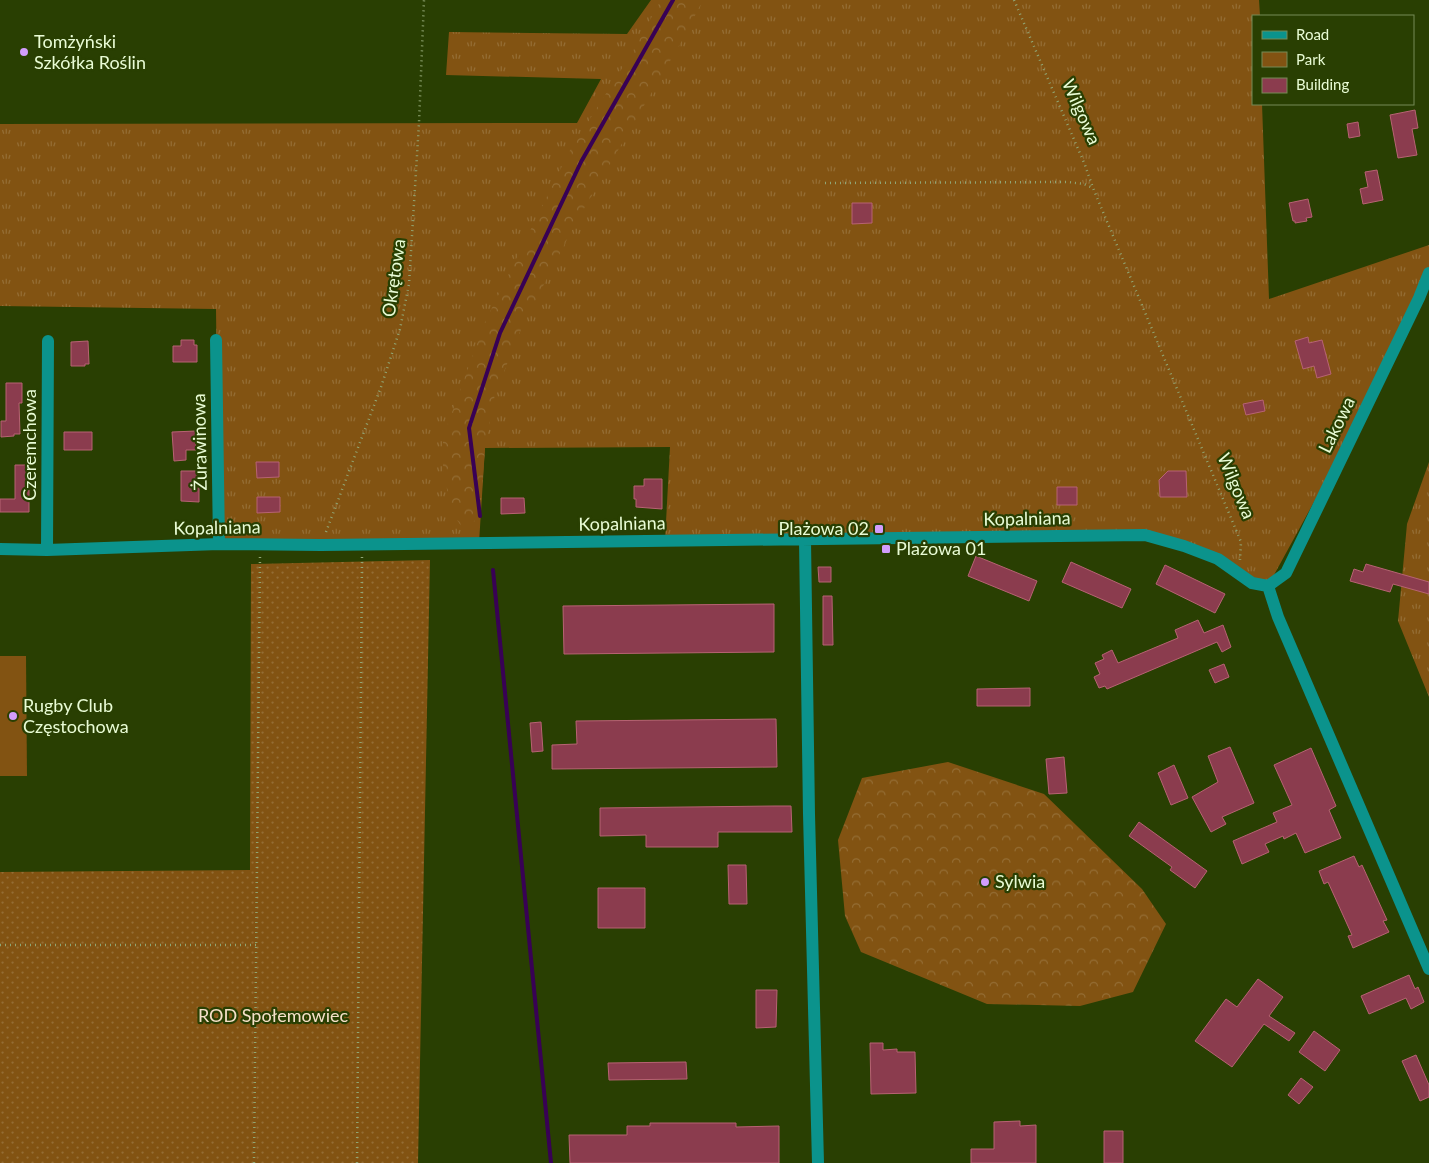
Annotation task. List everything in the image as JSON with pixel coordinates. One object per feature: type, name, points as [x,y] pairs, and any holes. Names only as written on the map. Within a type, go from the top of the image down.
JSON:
[{"type":"street","name":"Lakowa","points":[[1268,586],[1286,573],[1419,298],[1429,273]]},
{"type":"street","name":"Żurawinowa","points":[[216,340],[219,544]]},
{"type":"street","name":"Czeremchowa","points":[[47,550],[48,341]]},
{"type":"street","name":"Kopalniana","points":[[0,548],[47,550],[219,544],[362,545],[1145,535],[1184,546],[1218,559],[1237,572]]},
{"type":"street","points":[[805,540],[809,814],[818,1163]]},
{"type":"street","points":[[1237,572],[1252,583],[1268,586],[1278,617],[1429,969]]},
{"type":"path","name":"Okrętowa","points":[[321,545],[382,387],[400,329],[409,284],[424,0]]},
{"type":"path","name":"Wilgowa","points":[[1014,0],[1085,165],[1241,542],[1241,556],[1237,572]]},
{"type":"path","points":[[825,182],[1068,182],[1084,184],[1093,188]]},
{"type":"path","points":[[254,1163],[260,545]]},
{"type":"path","points":[[357,1163],[362,545]]},
{"type":"path","points":[[0,945],[257,945]]},
{"type":"green space","points":[[651,0],[1259,0],[1260,15],[1252,15],[1252,105],[1262,105],[1269,299],[1429,245],[1429,268],[1367,405],[1268,586],[1145,535],[665,541],[670,447],[485,448],[479,543],[219,544],[216,309],[0,306],[0,124],[577,123],[601,79],[446,75],[449,32],[627,34]]},
{"type":"green space","points":[[661,0],[703,0],[684,37],[575,224],[521,329],[495,394],[485,448],[480,516],[464,530],[452,513],[443,470],[443,437],[485,322],[569,152],[633,51]]},
{"type":"green space","points":[[1429,462],[1429,697],[1398,621],[1407,524]]},
{"type":"green space","name":"ROD Społemowiec","points":[[430,560],[418,1163],[0,1163],[0,872],[250,870],[251,564]]},
{"type":"green space","name":"Rugby Club Częstochowa","points":[[0,656],[26,656],[27,776],[0,776]]},
{"type":"green space","points":[[948,762],[1044,794],[1142,889],[1166,924],[1133,992],[1080,1006],[987,1004],[861,952],[845,916],[838,840],[862,778]]},
{"type":"building","points":[[1415,110],[1418,128],[1412,129],[1417,155],[1398,158],[1390,115]]},
{"type":"building","points":[[1358,122],[1360,136],[1349,138],[1347,124]]},
{"type":"building","points":[[1377,170],[1383,200],[1363,204],[1360,189],[1368,187],[1365,172]]},
{"type":"building","points":[[1308,199],[1312,217],[1306,218],[1307,221],[1295,223],[1289,203]]},
{"type":"building","points":[[852,203],[872,203],[872,223],[852,224]]},
{"type":"building","points":[[1308,337],[1309,343],[1322,340],[1331,374],[1317,378],[1314,366],[1303,369],[1295,341]]},
{"type":"building","points":[[181,340],[194,340],[194,345],[197,345],[197,362],[173,362],[173,346],[181,346]]},
{"type":"building","points":[[88,341],[89,364],[85,364],[85,366],[71,366],[71,342]]},
{"type":"building","points":[[6,383],[22,383],[22,403],[19,403],[20,434],[1,437],[1,421],[6,421]]},
{"type":"building","points":[[1263,400],[1265,411],[1246,415],[1243,404]]},
{"type":"building","points":[[196,431],[196,450],[186,450],[186,460],[174,461],[172,432]]},
{"type":"building","points":[[64,432],[92,432],[92,450],[64,450]]},
{"type":"building","points":[[256,462],[279,462],[279,477],[257,478]]},
{"type":"building","points":[[15,465],[29,465],[29,512],[0,512],[0,499],[15,499]]},
{"type":"building","points":[[181,471],[199,471],[199,502],[181,501]]},
{"type":"building","points":[[1168,471],[1186,471],[1187,497],[1160,497],[1159,480]]},
{"type":"building","points":[[644,479],[662,479],[662,509],[636,507],[634,486],[644,486]]},
{"type":"building","points":[[1057,487],[1077,487],[1077,505],[1057,505]]},
{"type":"building","points":[[257,497],[280,497],[280,512],[257,513]]},
{"type":"building","points":[[501,498],[524,498],[525,513],[501,514]]},
{"type":"building","points":[[976,556],[1037,581],[1029,601],[968,576]]},
{"type":"building","points":[[1071,562],[1131,589],[1122,608],[1062,582]]},
{"type":"building","points":[[1366,564],[1429,582],[1429,594],[1393,584],[1390,592],[1350,581],[1354,569],[1363,572]]},
{"type":"building","points":[[1165,565],[1225,594],[1215,613],[1156,584]]},
{"type":"building","points":[[818,567],[831,567],[831,582],[819,582]]},
{"type":"building","points":[[823,596],[832,596],[833,645],[823,645]]},
{"type":"building","points":[[774,604],[774,652],[564,654],[563,606]]},
{"type":"building","points":[[1198,620],[1204,633],[1223,625],[1231,647],[1222,652],[1217,642],[1107,689],[1105,686],[1099,688],[1094,677],[1100,674],[1095,663],[1104,659],[1102,655],[1112,650],[1118,663],[1178,638],[1175,630]]},
{"type":"building","points":[[1224,664],[1229,677],[1215,683],[1209,670]]},
{"type":"building","points":[[1030,688],[1030,706],[977,706],[977,689]]},
{"type":"building","points":[[776,719],[777,767],[552,769],[552,745],[577,744],[576,721]]},
{"type":"building","points":[[541,722],[543,751],[532,752],[530,723]]},
{"type":"building","points":[[1230,747],[1254,803],[1222,817],[1226,824],[1211,832],[1192,797],[1218,782],[1208,756]]},
{"type":"building","points":[[1311,748],[1336,806],[1329,810],[1341,838],[1305,853],[1296,833],[1284,839],[1283,836],[1265,844],[1269,852],[1242,864],[1233,841],[1277,822],[1273,813],[1292,805],[1274,765]]},
{"type":"building","points":[[1064,757],[1067,793],[1049,794],[1046,759]]},
{"type":"building","points":[[1174,765],[1188,798],[1171,805],[1158,773]]},
{"type":"building","points":[[791,806],[792,832],[718,832],[718,847],[646,847],[646,835],[600,836],[600,808]]},
{"type":"building","points":[[1139,822],[1207,871],[1195,888],[1170,870],[1172,867],[1129,836]]},
{"type":"building","points":[[1354,856],[1359,867],[1362,865],[1387,920],[1383,921],[1389,932],[1353,948],[1348,936],[1352,935],[1328,882],[1324,884],[1319,871]]},
{"type":"building","points":[[728,865],[746,865],[747,904],[729,904]]},
{"type":"building","points":[[598,888],[645,888],[645,928],[598,928]]},
{"type":"building","points":[[1409,975],[1415,989],[1418,987],[1424,1002],[1411,1009],[1406,998],[1369,1014],[1361,996]]},
{"type":"building","points":[[1258,979],[1283,997],[1269,1016],[1295,1033],[1289,1041],[1264,1024],[1232,1067],[1195,1041],[1226,999],[1237,1007]]},
{"type":"building","points":[[756,990],[777,990],[776,1027],[756,1028]]},
{"type":"building","points":[[1314,1031],[1340,1050],[1325,1071],[1299,1052]]},
{"type":"building","points":[[870,1043],[883,1043],[883,1050],[897,1049],[897,1052],[915,1052],[916,1093],[871,1094]]},
{"type":"building","points":[[1416,1055],[1429,1085],[1429,1097],[1420,1101],[1402,1061]]},
{"type":"building","points":[[686,1062],[687,1079],[609,1080],[608,1063]]},
{"type":"building","points":[[1301,1078],[1313,1087],[1299,1104],[1288,1095]]},
{"type":"building","points":[[1020,1121],[1020,1126],[1036,1125],[1036,1163],[971,1163],[971,1149],[994,1149],[994,1122]]},
{"type":"building","points":[[650,1123],[736,1123],[736,1127],[779,1126],[779,1163],[570,1163],[569,1135],[627,1135],[627,1126],[650,1126]]},
{"type":"building","points":[[1104,1131],[1123,1131],[1123,1163],[1104,1163]]},
{"type":"waterway","points":[[480,516],[469,428],[500,333],[581,162],[673,0]]},
{"type":"waterway","points":[[493,570],[551,1163]]},
{"type":"place","name":"Tomżyński Szkółka Roślin","points":[[24,52]]},
{"type":"place","name":"Plażowa 02","points":[[879,529]]},
{"type":"place","name":"Plażowa 01","points":[[886,549]]},
{"type":"place","name":"Rugby Club Częstochowa","points":[[13,716]]},
{"type":"place","name":"Sylwia","points":[[985,882]]}]
